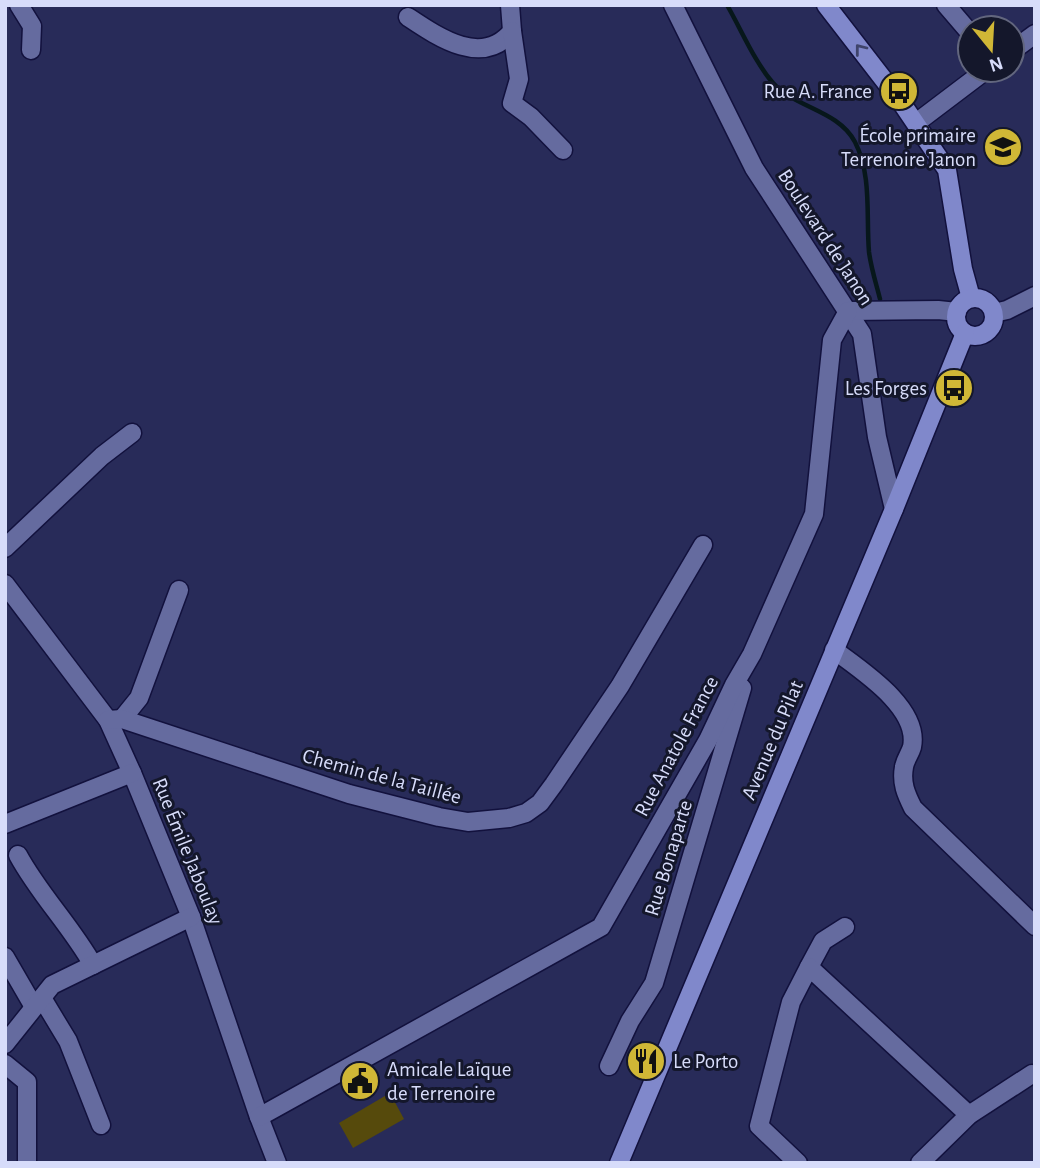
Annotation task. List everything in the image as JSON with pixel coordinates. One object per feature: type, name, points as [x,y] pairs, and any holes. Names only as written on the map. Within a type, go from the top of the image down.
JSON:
[{"type":"main road","points":[[826,5],[916,123],[947,170],[963,269],[971,298]]},
{"type":"main road","points":[[971,298],[983,299],[992,307],[994,313],[994,321],[988,331],[977,336],[965,333],[957,324],[957,312],[962,303],[971,298]]},
{"type":"main road","name":"Avenue du Pilat","points":[[619,1163],[894,509],[965,333]]},
{"type":"street","points":[[19,5],[32,26],[31,50]]},
{"type":"street","points":[[510,5],[519,79],[512,103],[531,117],[563,149]]},
{"type":"street","name":"Boulevard de Janon","points":[[673,5],[754,168],[862,334],[877,437],[894,509]]},
{"type":"street","points":[[408,18],[438,38],[463,47],[487,47],[503,42],[512,31]]},
{"type":"street","points":[[916,123],[968,84]]},
{"type":"street","points":[[994,313],[1007,310],[1035,296]]},
{"type":"street","points":[[848,311],[957,312]]},
{"type":"street","name":"Rue Anatole France","points":[[259,1117],[601,927],[708,740],[752,654],[814,514],[832,340],[848,311]]},
{"type":"street","points":[[5,548],[103,456],[132,433]]},
{"type":"street","name":"Chemin de la Taillée","points":[[115,720],[349,794],[439,817],[468,822],[509,818],[526,813],[540,803],[620,686],[702,545]]},
{"type":"street","name":"Rue Émile Jaboulay","points":[[5,584],[115,720],[132,774],[191,917],[277,1163]]},
{"type":"street","points":[[115,720],[139,698],[179,590]]},
{"type":"street","points":[[834,650],[869,676],[904,712],[912,730],[912,747],[904,766],[903,787],[913,808],[1035,926]]},
{"type":"street","name":"Rue Bonaparte","points":[[608,1066],[630,1021],[654,983],[752,654]]},
{"type":"street","points":[[5,824],[132,774]]},
{"type":"street","points":[[18,855],[30,878],[93,965]]},
{"type":"street","points":[[5,1044],[52,985],[191,917]]},
{"type":"street","points":[[798,1163],[759,1126],[791,1002],[823,941],[845,927]]},
{"type":"street","points":[[5,957],[68,1041],[101,1125]]},
{"type":"street","points":[[809,967],[969,1115]]},
{"type":"street","points":[[5,1064],[27,1082],[26,1163]]},
{"type":"street","points":[[920,1163],[969,1115],[1032,1074]]},
{"type":"shaded area","points":[[390,1093],[404,1119],[353,1148],[339,1123]]},
{"type":"waterway","points":[[727,5],[754,56],[773,83],[793,98],[838,123],[855,142],[864,168],[869,252],[880,299]]},
{"type":"place","name":"Rue A. France","points":[[899,91]]},
{"type":"place","name":"École primaire Terrenoire Janon","points":[[1003,147]]},
{"type":"place","name":"Les Forges","points":[[954,388]]},
{"type":"place","name":"Le Porto","points":[[646,1061]]},
{"type":"place","name":"Amicale Laïque de Terrenoire","points":[[360,1081]]}]
